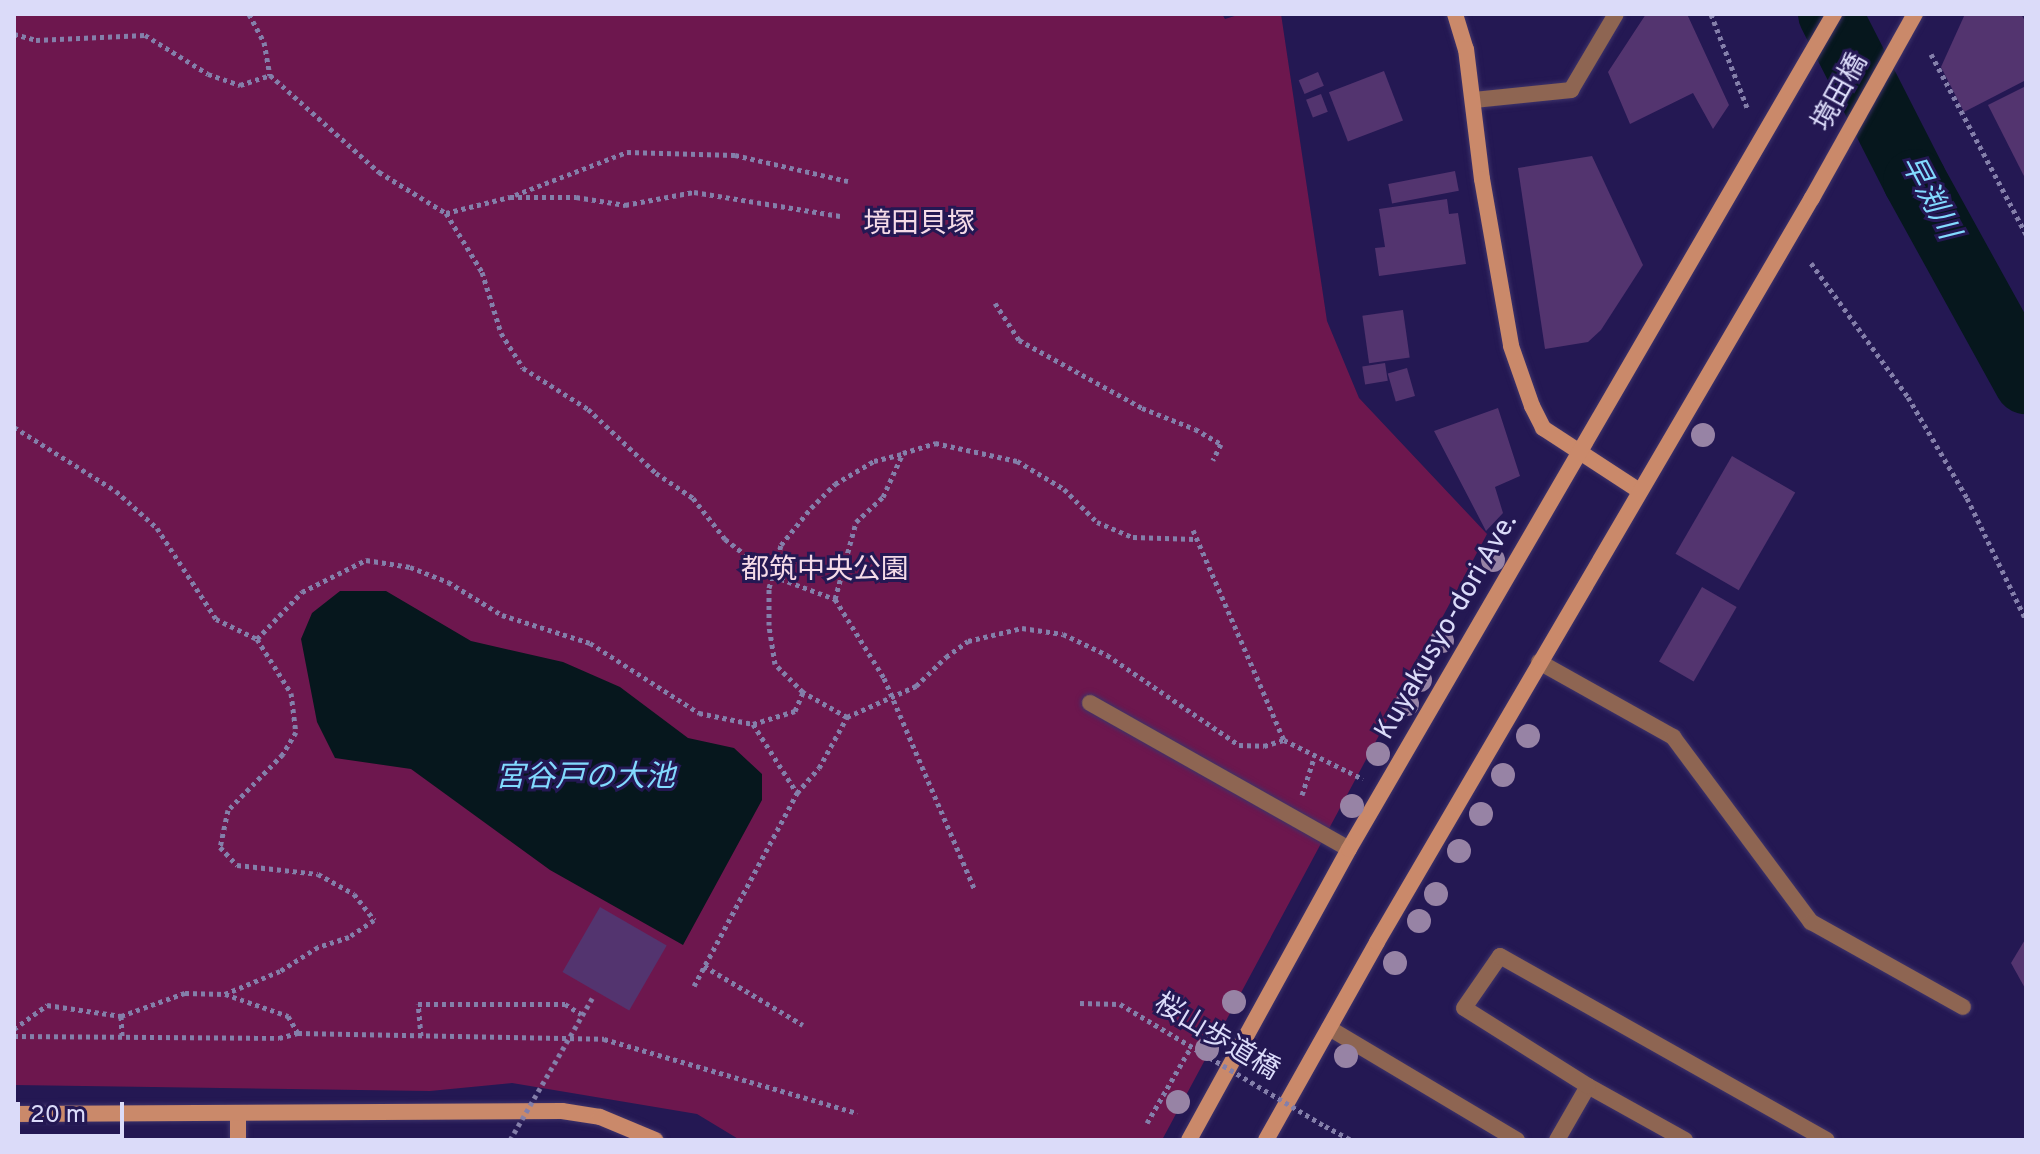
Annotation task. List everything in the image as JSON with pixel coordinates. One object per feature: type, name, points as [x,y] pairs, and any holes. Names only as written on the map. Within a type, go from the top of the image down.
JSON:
[{"type":"street","points":[[1266,1140],[1638,490],[1543,428],[1511,346],[1482,179],[1474,100],[1455,14]]},
{"type":"street","points":[[1474,100],[1571,90],[1616,14]]},
{"type":"street","name":"境田橋","points":[[1759,144],[1834,14]]},
{"type":"street","name":"境田橋","points":[[1638,490],[1812,198],[1915,14]]},
{"type":"street","name":"Kuyakusyo-dori Ave.","points":[[1189,1140],[1349,849],[1759,144]]},
{"type":"street","points":[[1539,662],[1673,737],[1811,922],[1963,1007]]},
{"type":"street","points":[[1090,703],[1349,849]]},
{"type":"street","points":[[1685,1140],[1588,1086],[1464,1008],[1500,956],[1827,1140]]},
{"type":"street","points":[[1329,1028],[1517,1140]]},
{"type":"street","points":[[1557,1140],[1588,1086]]},
{"type":"street","points":[[14,1114],[562,1111],[600,1117],[655,1140]]},
{"type":"street","points":[[238,1113],[238,1140]]},
{"type":"path","points":[[249,14],[264,42],[270,75],[379,172],[446,213],[482,272],[501,333],[523,368],[588,409],[656,473],[693,498],[725,539],[773,576],[835,599],[884,678],[975,890]]},
{"type":"path","points":[[1711,14],[1745,100]]},
{"type":"path","points":[[14,34],[36,40],[145,35],[208,74],[240,85],[270,75]]},
{"type":"path","points":[[1931,54],[2026,234]]},
{"type":"path","points":[[446,213],[510,197],[627,152],[735,155],[848,181]]},
{"type":"path","points":[[510,197],[576,197],[625,205],[694,192],[840,216]]},
{"type":"path","points":[[1811,263],[1908,397],[1967,498],[2026,620]]},
{"type":"path","points":[[995,303],[1019,340],[1142,408],[1195,429],[1221,444],[1213,460]]},
{"type":"path","points":[[14,427],[116,491],[157,528],[216,619],[257,639],[291,693],[296,732],[283,754],[228,810],[220,847],[237,865],[318,874],[354,894],[374,920],[349,937],[318,947],[280,971],[225,994]]},
{"type":"path","points":[[847,717],[803,692],[775,664],[769,625],[773,576],[781,545],[835,484],[874,461],[935,443],[1017,461],[1064,489],[1097,522],[1133,537],[1195,539]]},
{"type":"path","points":[[835,599],[856,522],[883,497],[903,453]]},
{"type":"path","points":[[1193,530],[1284,740],[1314,758],[1364,779]]},
{"type":"path","points":[[257,639],[302,592],[366,560],[410,567],[448,582],[502,615],[590,643],[699,713],[753,724],[795,711],[803,692]]},
{"type":"path","points":[[694,986],[797,793],[819,768],[847,717],[916,686],[968,641],[1022,628],[1063,634],[1107,655],[1239,745],[1264,746],[1284,740]]},
{"type":"path","points":[[753,724],[797,793]]},
{"type":"path","points":[[1295,819],[1314,758]]},
{"type":"path","points":[[704,966],[803,1025]]},
{"type":"path","points":[[14,1029],[47,1005],[121,1016],[185,993],[225,994],[288,1016],[298,1033]]},
{"type":"path","points":[[510,1140],[593,997]]},
{"type":"path","name":"桜山歩道橋","points":[[1080,1003],[1120,1004],[1351,1140]]},
{"type":"path","points":[[421,1036],[418,1004],[565,1004],[581,1014]]},
{"type":"path","points":[[121,1016],[122,1037]]},
{"type":"path","points":[[14,1036],[279,1038],[298,1033],[604,1039],[857,1113]]},
{"type":"path","points":[[1147,1123],[1191,1047]]},
{"type":"green space","name":"都筑中央公園","points":[[14,14],[1222,14],[1225,19],[1241,14],[1281,14],[1327,321],[1359,398],[1487,534],[1162,1140],[740,1140],[697,1114],[512,1083],[430,1091],[14,1085]]},
{"type":"water","name":"宮谷戸の大池","points":[[340,591],[386,591],[471,641],[563,662],[620,687],[688,738],[734,748],[762,774],[762,800],[683,945],[550,870],[411,769],[335,758],[317,722],[301,639],[312,613]]},
{"type":"building","points":[[1646,14],[1687,14],[1729,105],[1713,129],[1693,93],[1630,124],[1608,72]]},
{"type":"building","points":[[1965,14],[2021,14],[2026,23],[2026,80],[1964,112],[1941,67]]},
{"type":"building","points":[[1384,71],[1403,120],[1348,142],[1329,92]]},
{"type":"building","points":[[1318,72],[1324,86],[1305,94],[1299,80]]},
{"type":"building","points":[[2026,86],[2026,180],[1988,105]]},
{"type":"building","points":[[1321,94],[1328,112],[1313,117],[1306,100]]},
{"type":"building","points":[[1592,156],[1643,265],[1601,330],[1588,342],[1545,349],[1518,168]]},
{"type":"building","points":[[1455,171],[1459,191],[1392,204],[1388,184]]},
{"type":"building","points":[[1447,199],[1449,214],[1458,213],[1466,264],[1379,276],[1375,248],[1385,247],[1379,209]]},
{"type":"building","points":[[1403,310],[1410,358],[1369,363],[1362,316]]},
{"type":"building","points":[[1385,363],[1388,381],[1365,384],[1362,367]]},
{"type":"building","points":[[1407,368],[1415,396],[1396,401],[1388,374]]},
{"type":"building","points":[[1498,408],[1520,476],[1495,487],[1503,513],[1486,531],[1434,431]]},
{"type":"building","points":[[1732,456],[1795,493],[1739,590],[1676,554]]},
{"type":"building","points":[[1702,587],[1737,607],[1694,681],[1659,661]]},
{"type":"building","points":[[600,907],[667,946],[629,1010],[562,972]]},
{"type":"building","points":[[2026,938],[2026,990],[2011,963]]},
{"type":"waterway","name":"早渕川","points":[[1830,14],[1915,181],[2026,382]]},
{"type":"park label","name":"境田貝塚","points":[[919,225]]}]
